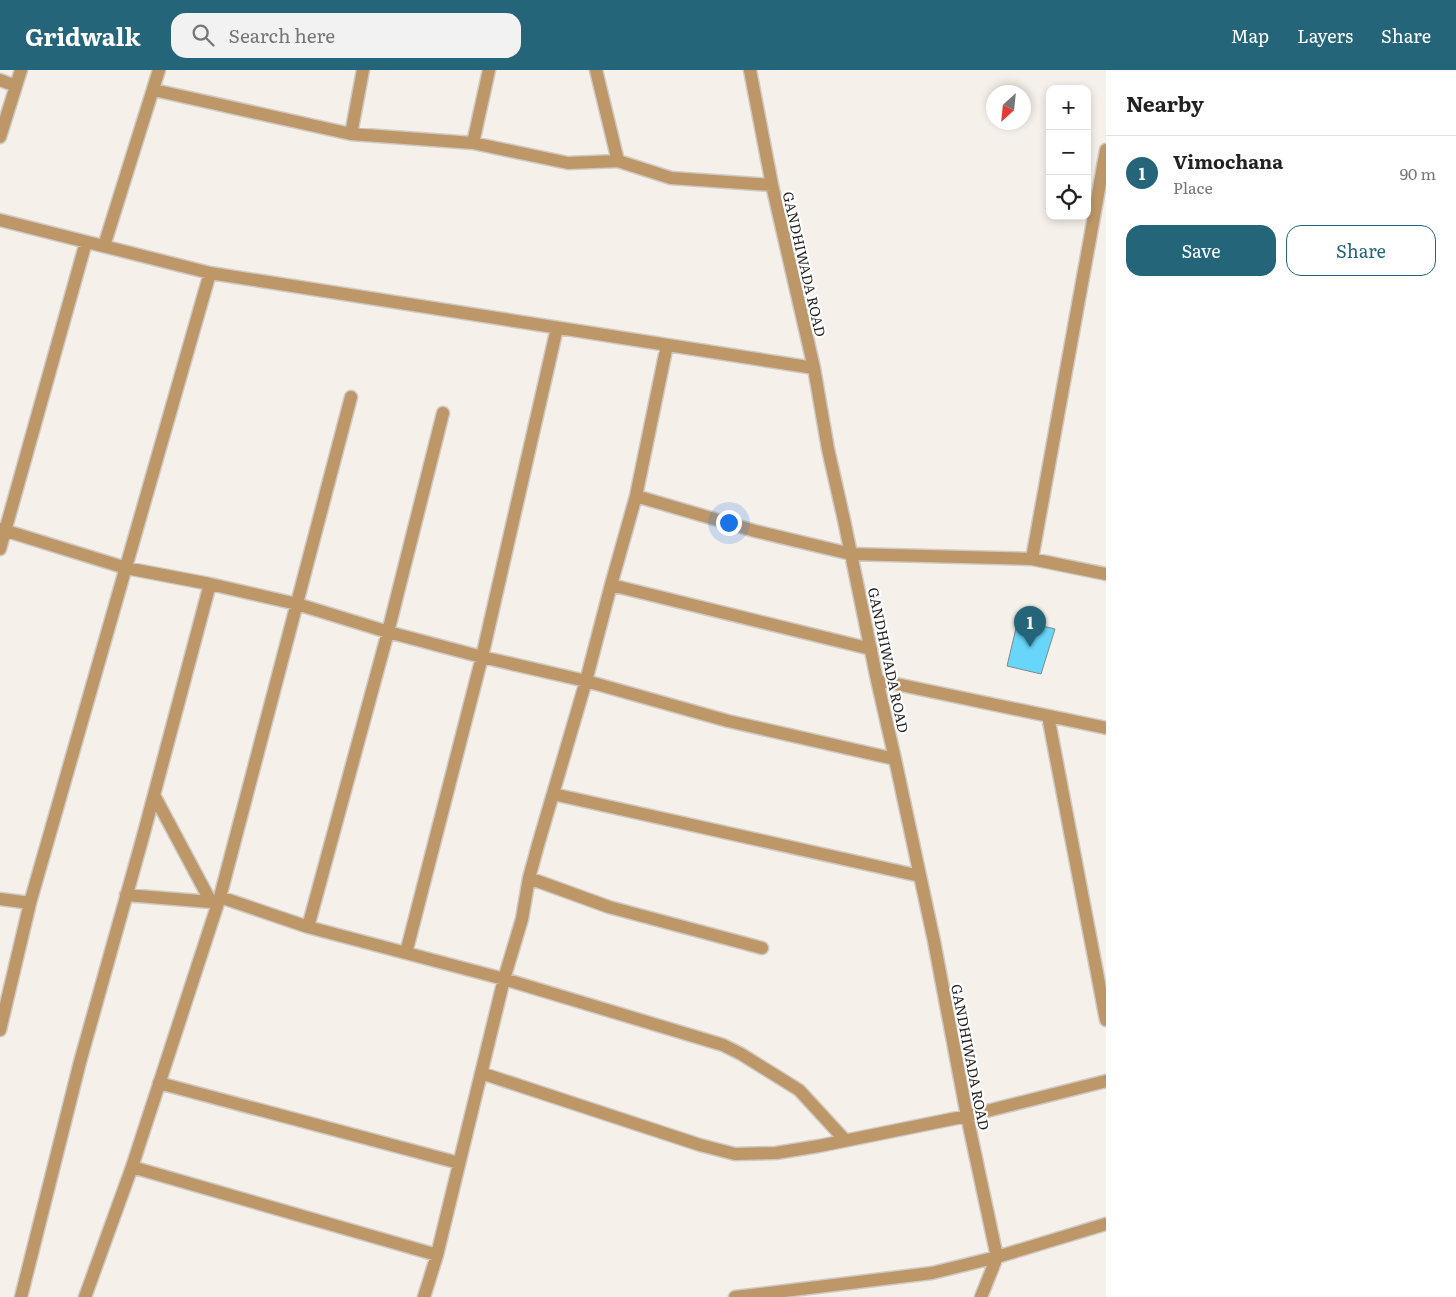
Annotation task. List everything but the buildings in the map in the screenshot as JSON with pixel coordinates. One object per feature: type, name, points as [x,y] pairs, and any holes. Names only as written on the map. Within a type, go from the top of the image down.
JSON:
[{"type":"street","points":[[0,137],[21,70]]},
{"type":"street","points":[[104,246],[159,70]]},
{"type":"street","points":[[351,134],[363,70]]},
{"type":"street","points":[[473,143],[489,70]]},
{"type":"street","points":[[596,70],[618,161]]},
{"type":"street","name":"GANDHIWADA ROAD","points":[[750,70],[772,185],[814,368],[828,449],[934,941],[967,1116],[997,1257]]},
{"type":"street","points":[[0,80],[16,86]]},
{"type":"street","points":[[154,90],[351,134],[473,143],[568,163],[618,161],[671,178],[772,185]]},
{"type":"street","points":[[1032,559],[1102,190],[1106,150]]},
{"type":"street","points":[[0,220],[210,273],[814,368]]},
{"type":"street","points":[[0,549],[3,530],[86,242]]},
{"type":"street","points":[[0,1030],[30,904],[210,273]]},
{"type":"street","points":[[406,953],[482,657],[557,328]]},
{"type":"street","points":[[424,1297],[437,1255],[504,978],[522,919],[530,878],[636,496],[667,345]]},
{"type":"street","points":[[84,1297],[132,1166],[220,897],[351,397]]},
{"type":"street","points":[[308,927],[388,632],[443,413]]},
{"type":"street","points":[[636,496],[755,531],[851,554],[1032,559],[1106,574]]},
{"type":"street","points":[[3,530],[126,568],[210,584],[297,604],[388,632],[482,657],[586,681],[728,721],[895,759]]},
{"type":"street","points":[[21,1297],[80,1062],[210,584]]},
{"type":"street","points":[[611,585],[871,650]]},
{"type":"street","points":[[877,680],[1106,728]]},
{"type":"street","points":[[1048,716],[1106,1020]]},
{"type":"street","points":[[553,794],[920,876]]},
{"type":"street","points":[[126,894],[211,902],[154,795]]},
{"type":"street","points":[[530,878],[609,907],[762,948]]},
{"type":"street","points":[[220,897],[308,927],[504,978],[723,1045],[799,1090],[845,1140]]},
{"type":"street","points":[[0,899],[30,904]]},
{"type":"street","points":[[481,1073],[700,1145],[735,1154],[776,1153],[819,1146],[967,1116],[1106,1081]]},
{"type":"street","points":[[159,1083],[459,1163]]},
{"type":"street","points":[[132,1166],[437,1255]]},
{"type":"street","points":[[735,1297],[932,1273],[997,1257],[1106,1224]]},
{"type":"street","points":[[981,1297],[997,1257]]},
{"type":"place","name":"Vimochana","points":[[1030,647]]}]
